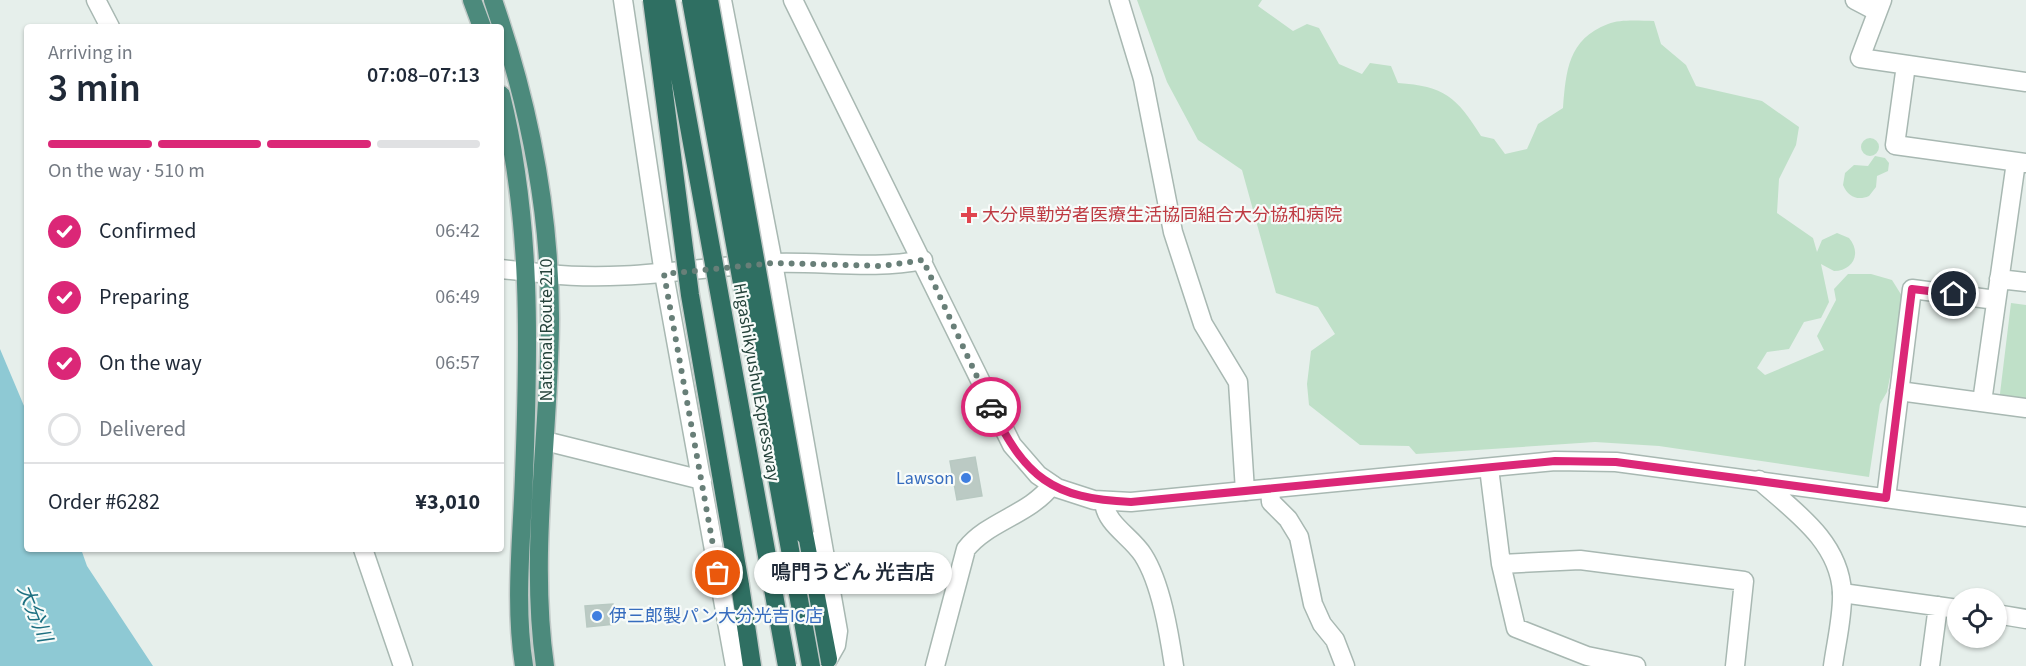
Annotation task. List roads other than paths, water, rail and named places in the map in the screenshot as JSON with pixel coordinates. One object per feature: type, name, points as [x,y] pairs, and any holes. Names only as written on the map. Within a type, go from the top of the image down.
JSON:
[{"type":"highway","points":[[472,0],[481,24]]},
{"type":"highway","name":"National Route 210","points":[[493,0],[500,24]]},
{"type":"highway","points":[[652,0],[690,295],[752,666]]},
{"type":"highway","name":"Higashikyushu Expressway","points":[[666,0],[787,666]]},
{"type":"highway","name":"Higashikyushu Expressway","points":[[691,0],[811,666]]},
{"type":"highway","points":[[709,0],[828,659]]},
{"type":"highway","name":"National Route 210","points":[[504,36],[523,99],[537,178],[549,274],[550,326],[540,588],[545,666]]},
{"type":"highway","name":"National Route 210","points":[[504,110],[517,177],[527,271],[527,404],[520,594],[524,666]]},
{"type":"street","points":[[96,0],[108,24]]},
{"type":"street","points":[[622,0],[664,274],[735,666]]},
{"type":"street","points":[[722,0],[773,263],[838,631],[836,645],[828,659]]},
{"type":"street","points":[[793,0],[923,260],[1002,429],[1029,467],[1052,485],[1076,495],[1104,501],[1131,502],[1555,461],[1616,462],[2026,517]]},
{"type":"street","points":[[1119,0],[1143,79],[1173,232],[1203,324],[1238,382],[1245,491]]},
{"type":"street","points":[[1855,0],[1879,5],[1860,58],[2026,82]]},
{"type":"street","points":[[1906,65],[1895,145],[2021,162],[1999,279],[1982,402]]},
{"type":"street","points":[[504,270],[595,277],[664,274],[773,263],[882,266],[923,260]]},
{"type":"street","points":[[1999,279],[2026,282]]},
{"type":"street","points":[[1886,498],[1912,289],[1996,300]]},
{"type":"street","points":[[1899,391],[2026,408]]},
{"type":"street","points":[[545,441],[702,480]]},
{"type":"street","points":[[1489,468],[1501,564],[1516,628],[1587,656],[1636,666]]},
{"type":"street","points":[[1759,480],[1813,528],[1836,564],[1842,593],[1833,666]]},
{"type":"street","points":[[935,666],[966,549],[977,538],[1027,510],[1052,485]]},
{"type":"street","points":[[1270,489],[1271,502],[1288,519],[1299,537],[1313,604],[1323,624],[1335,639],[1345,666]]},
{"type":"street","points":[[1104,501],[1106,515],[1133,542],[1151,571],[1174,666]]},
{"type":"street","points":[[364,552],[403,666]]},
{"type":"street","points":[[1501,564],[1580,560],[1744,580],[1735,666]]},
{"type":"street","points":[[1842,593],[1947,607]]},
{"type":"street","points":[[1930,666],[1938,606]]},
{"type":"street","points":[[2007,616],[2026,619]]},
{"type":"water","name":"大分川","points":[[0,349],[24,406],[24,552],[82,552],[87,566],[153,666],[0,666]]},
{"type":"place","name":"大分県勤労者医療生活協同組合大分協和病院","points":[[969,215]]},
{"type":"place","name":"Lawson","points":[[966,478]]},
{"type":"place","name":"鳴門うどん 光吉店","points":[[718,573]]},
{"type":"place","name":"伊三郎製パン大分光吉IC店","points":[[597,616]]}]
